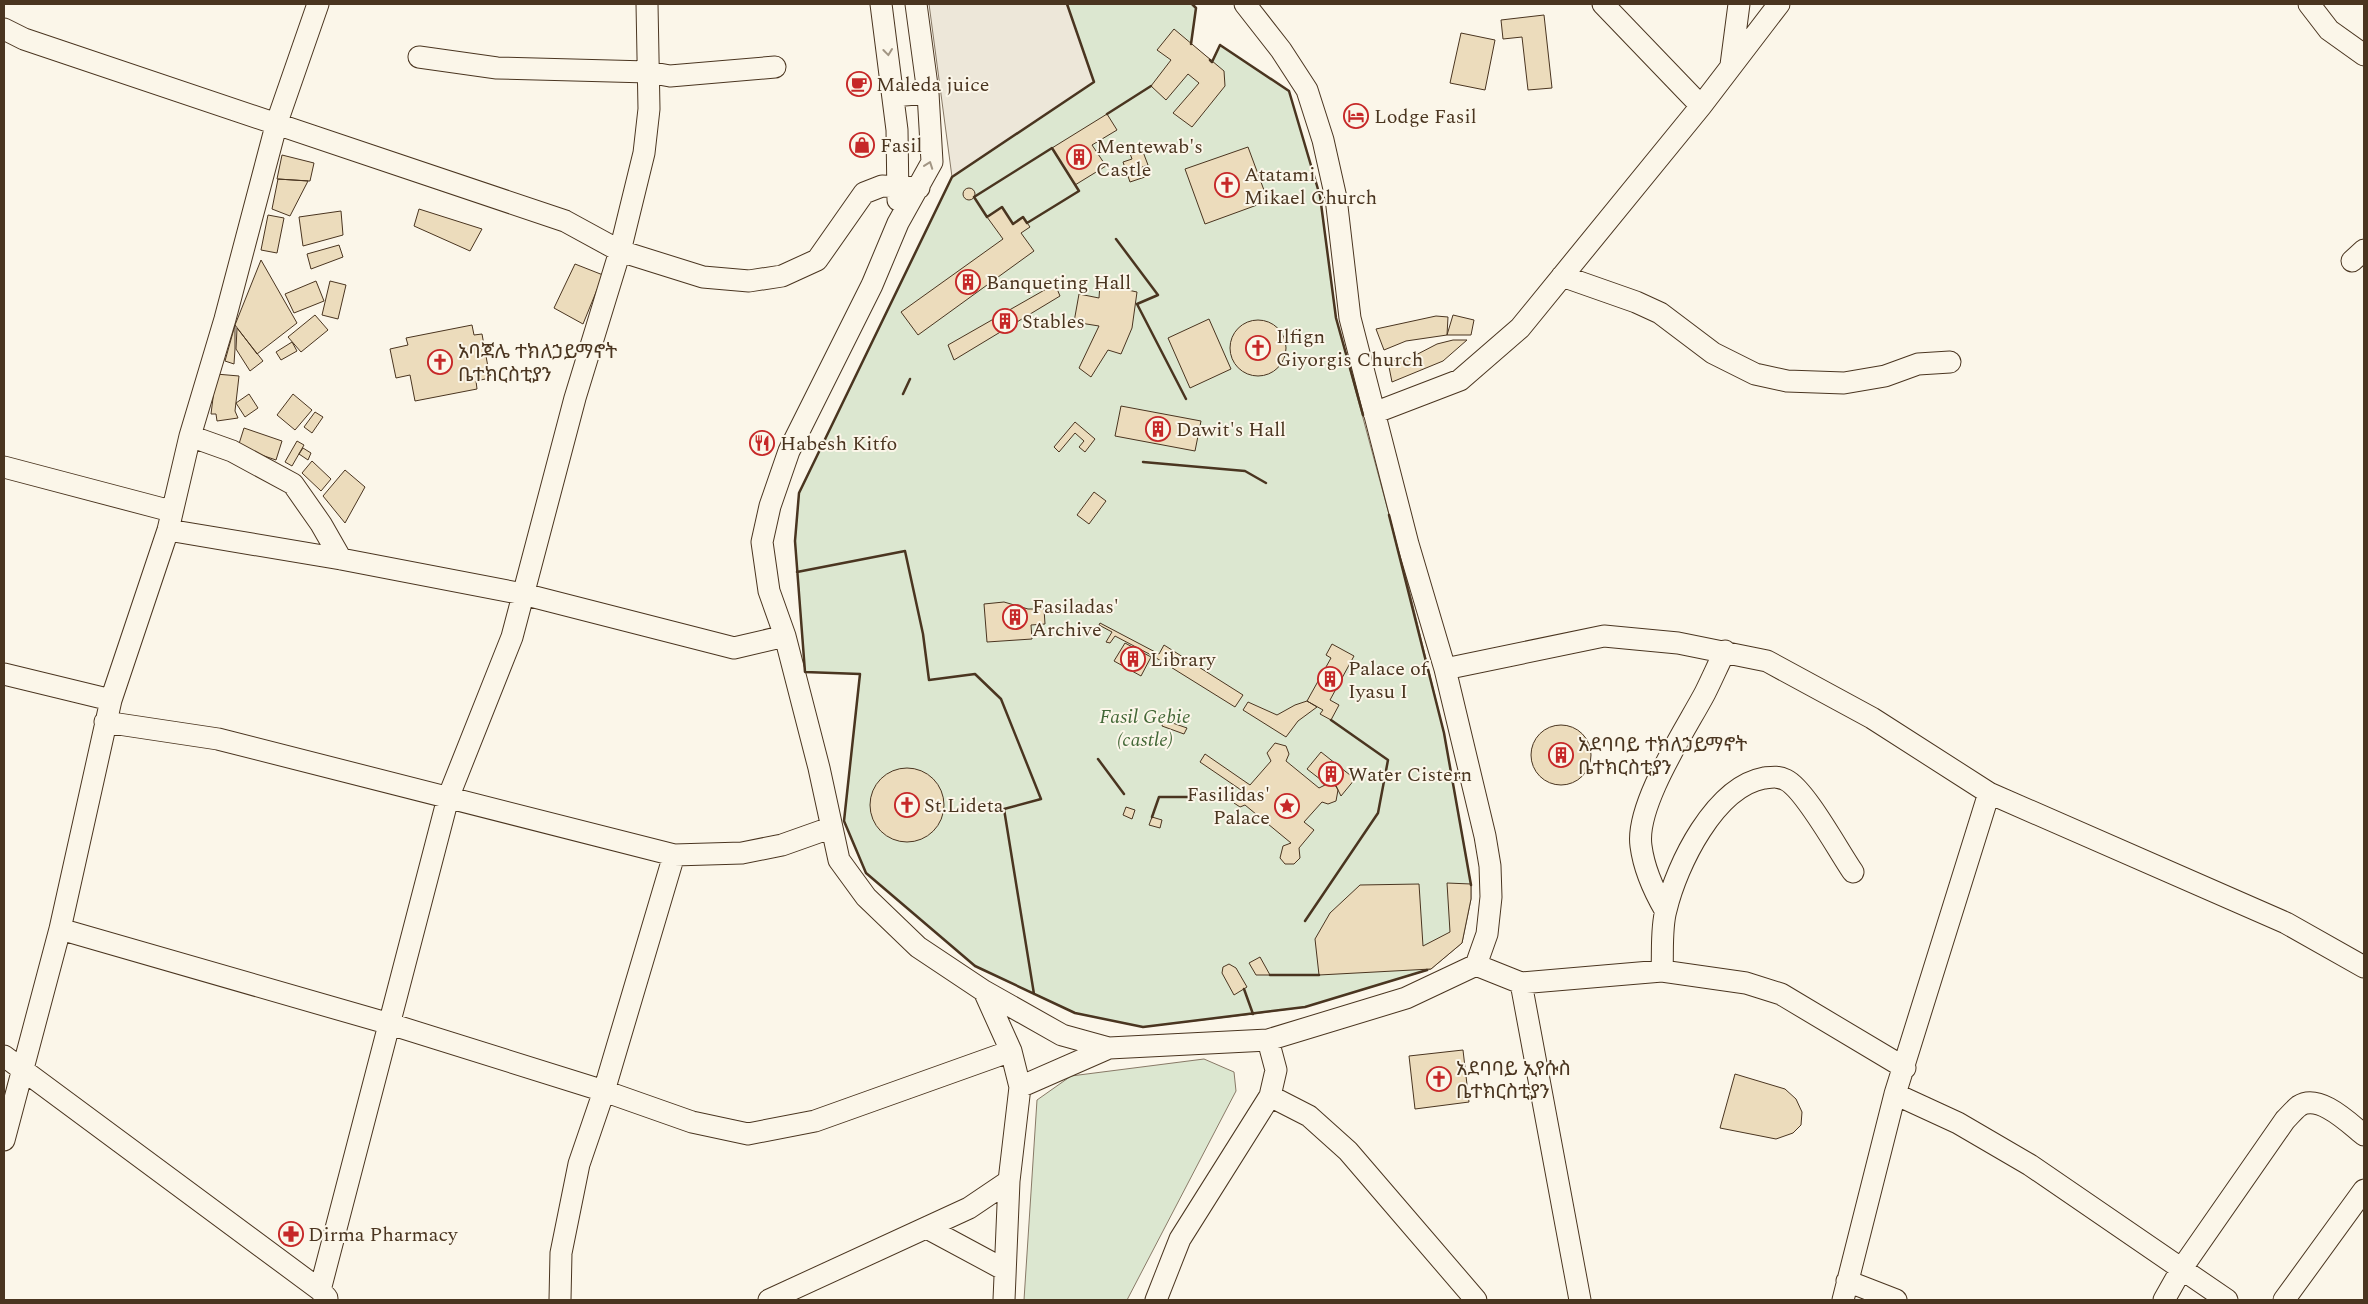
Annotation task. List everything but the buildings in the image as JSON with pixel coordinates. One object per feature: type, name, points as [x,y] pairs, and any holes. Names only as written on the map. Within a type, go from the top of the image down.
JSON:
[{"type":"street","points":[[4,1140],[21,1069],[60,929],[111,700],[169,520],[190,436],[225,319],[277,122],[318,4]]},
{"type":"street","points":[[4,1056],[324,1295],[390,1024],[448,798],[512,637],[574,398],[620,251],[644,153],[649,109],[647,4]]},
{"type":"street","points":[[881,4],[897,130],[898,223]]},
{"type":"street","points":[[916,4],[928,93],[932,162],[898,223],[872,285],[789,451],[770,506],[762,542],[769,591],[785,636],[819,768],[830,828],[839,860],[866,897],[918,947],[984,991],[1062,1035],[1109,1048],[1268,1040],[1406,998],[1476,965],[1487,934],[1491,897],[1490,866],[1446,669],[1408,544],[1350,318],[1336,198],[1323,140],[1307,90],[1253,6]]},
{"type":"street","points":[[1603,4],[1701,106]]},
{"type":"street","points":[[1731,66],[1739,4]]},
{"type":"street","points":[[1374,414],[1460,380],[1520,328],[1701,106],[1779,4]]},
{"type":"street","points":[[2309,4],[2329,30],[2364,55]]},
{"type":"street","points":[[4,29],[24,39],[277,122],[565,221],[620,251],[702,278],[749,281],[782,276],[816,260],[864,194],[882,186],[919,188]]},
{"type":"street","points":[[420,57],[497,68],[648,72],[670,76],[775,67]]},
{"type":"street","points":[[893,96],[928,93]]},
{"type":"street","points":[[1562,276],[1636,302],[1660,313],[1713,353],[1755,374],[1787,381],[1844,384],[1885,376],[1918,364],[1950,362]]},
{"type":"street","points":[[190,436],[232,451],[293,484],[321,524],[341,559]]},
{"type":"street","points":[[4,466],[169,520],[341,559],[523,594],[734,648],[785,636]]},
{"type":"street","points":[[1446,669],[1604,636],[1654,640],[1725,651],[1767,661],[1872,718],[1989,793],[2286,923],[2364,967]]},
{"type":"street","points":[[1665,910],[1646,869],[1640,845],[1643,819],[1673,748],[1705,693],[1725,651]]},
{"type":"street","points":[[4,674],[111,700]]},
{"type":"street","points":[[105,722],[218,739],[674,855],[742,853],[782,845],[830,828]]},
{"type":"street","points":[[1662,971],[1665,910],[1690,850],[1708,819],[1727,796],[1739,787],[1758,779],[1777,776],[1797,787],[1853,872]]},
{"type":"street","points":[[1896,1300],[1845,1290],[1895,1094],[1905,1068],[1989,793]]},
{"type":"street","points":[[560,1300],[561,1253],[579,1164],[604,1091],[674,855]]},
{"type":"street","points":[[60,929],[390,1024],[604,1091],[692,1122],[748,1134],[816,1121],[1010,1051]]},
{"type":"street","points":[[1476,965],[1521,983],[1662,971],[1746,983],[1781,994],[1905,1068]]},
{"type":"street","points":[[1521,983],[1580,1300]]},
{"type":"street","points":[[984,991],[1010,1051],[1020,1087],[1009,1181],[1004,1300]]},
{"type":"street","points":[[1156,1300],[1180,1239],[1270,1096],[1276,1070],[1268,1040]]},
{"type":"street","points":[[1020,1087],[1109,1048]]},
{"type":"street","points":[[1895,1094],[1958,1123],[2030,1165],[2227,1300]]},
{"type":"street","points":[[1270,1096],[1309,1116],[1348,1151],[1476,1300]]},
{"type":"street","points":[[2164,1300],[2182,1268],[2284,1120],[2300,1105],[2310,1103],[2328,1106],[2364,1134]]},
{"type":"street","points":[[770,1300],[969,1208],[1009,1181]]},
{"type":"street","points":[[2284,1300],[2364,1190]]},
{"type":"street","points":[[927,1228],[1005,1270]]},
{"type":"green space","name":"Fasil Gebie (castle)","points":[[1067,4],[1192,4],[1196,8],[1191,44],[1212,61],[1220,45],[1289,91],[1320,196],[1336,318],[1407,581],[1444,733],[1471,884],[1471,899],[1462,943],[1431,969],[1305,1007],[1253,1014],[1143,1027],[1075,1013],[975,966],[866,873],[844,821],[860,674],[805,672],[795,541],[799,493],[952,177],[1094,82]]},
{"type":"green space","points":[[1204,1059],[1234,1072],[1236,1091],[1127,1300],[1024,1300],[1037,1100],[1071,1076]]},
{"type":"shaded area","points":[[929,4],[1067,4],[1094,82],[952,177]]},
{"type":"wall","points":[[1067,4],[1094,82],[952,177],[799,493],[795,541],[805,672],[860,674],[844,821],[866,873],[975,966],[1075,1013],[1143,1027],[1305,1007],[1427,970]]},
{"type":"wall","points":[[1191,44],[1196,8],[1192,4]]},
{"type":"wall","points":[[1210,60],[1212,62],[1220,45],[1289,91],[1320,196],[1336,318],[1363,415]]},
{"type":"wall","points":[[1107,114],[1151,86]]},
{"type":"wall","points":[[1052,148],[1079,191],[1027,223],[1023,217],[1013,224],[1002,207],[987,217],[974,197],[1052,148]]},
{"type":"wall","points":[[1116,239],[1158,295],[1137,304],[1186,399]]},
{"type":"wall","points":[[903,394],[910,379]]},
{"type":"wall","points":[[1143,462],[1245,471],[1266,483]]},
{"type":"wall","points":[[1389,515],[1444,733],[1471,885]]},
{"type":"wall","points":[[797,572],[905,551],[923,634],[929,680],[975,674],[1001,699],[1041,799],[1004,809],[1034,994]]},
{"type":"wall","points":[[1305,921],[1378,813],[1388,760],[1331,720]]},
{"type":"wall","points":[[1098,759],[1124,794]]},
{"type":"wall","points":[[1152,817],[1159,797],[1193,797]]},
{"type":"wall","points":[[1270,975],[1319,975]]},
{"type":"wall","points":[[1244,989],[1253,1014]]},
{"type":"place","name":"Maleda juice","points":[[859,84]]},
{"type":"place","name":"Lodge Fasil","points":[[1356,116]]},
{"type":"place","name":"Fasil","points":[[862,145]]},
{"type":"place","name":"Mentewab's Castle","points":[[1079,157]]},
{"type":"place","name":"Atatami Mikael Church","points":[[1227,185]]},
{"type":"place","name":"Banqueting Hall","points":[[968,282]]},
{"type":"place","name":"Stables","points":[[1005,321]]},
{"type":"place","name":"Ilfign Giyorgis Church","points":[[1258,348]]},
{"type":"place","name":"አባጃሌ ተክለኃይማኖት ቤተክርስቲያን","points":[[440,362]]},
{"type":"place","name":"Dawit's Hall","points":[[1158,429]]},
{"type":"place","name":"Habesh Kitfo","points":[[762,443]]},
{"type":"place","name":"Fasiladas' Archive","points":[[1015,617]]},
{"type":"place","name":"Library","points":[[1133,659]]},
{"type":"place","name":"Palace of Iyasu I","points":[[1330,679]]},
{"type":"place","name":"አደባባይ ተክለኃይማኖት ቤተክርስቲያን","points":[[1561,755]]},
{"type":"place","name":"Water Cistern","points":[[1331,774]]},
{"type":"place","name":"St.Lideta","points":[[907,805]]},
{"type":"place","name":"Fasilidas' Palace","points":[[1287,806]]},
{"type":"place","name":"አደባባይ ኢየሱስ ቤተክርስቲያን","points":[[1439,1079]]},
{"type":"place","name":"Dirma Pharmacy","points":[[291,1234]]}]
